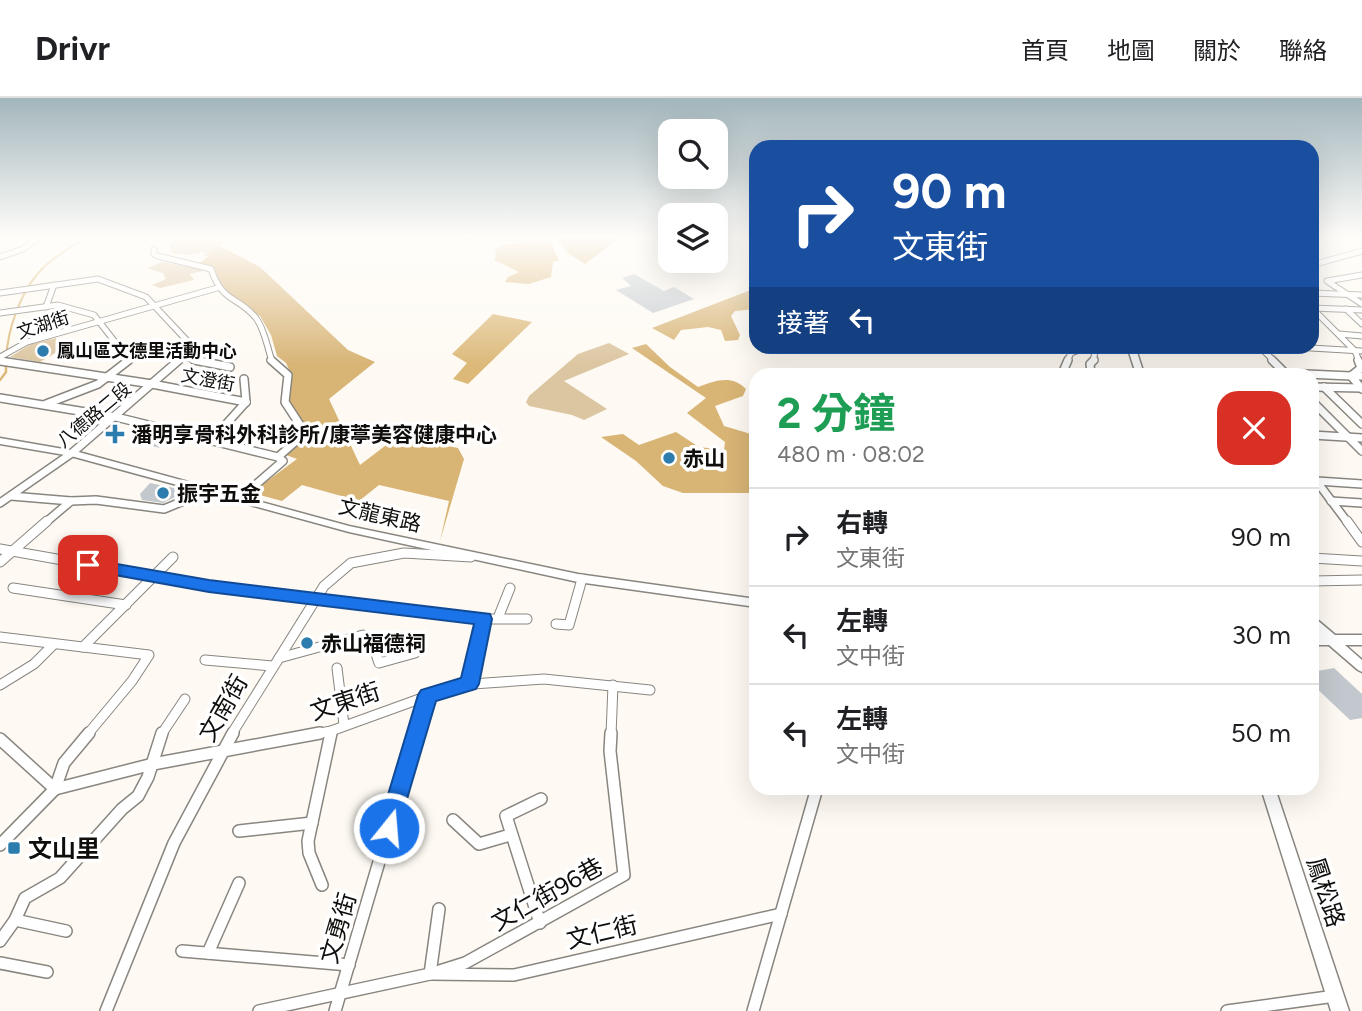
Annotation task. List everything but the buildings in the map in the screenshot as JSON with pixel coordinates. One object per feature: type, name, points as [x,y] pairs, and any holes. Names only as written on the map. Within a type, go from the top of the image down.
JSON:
[{"type":"street","points":[[0,293],[94,280]]},
{"type":"street","points":[[100,280],[146,297],[193,347],[182,357]]},
{"type":"street","points":[[214,280],[222,296],[244,308],[258,321],[272,362],[288,375],[281,397],[300,425],[295,442],[278,457]]},
{"type":"street","points":[[1335,280],[1327,281],[1349,294],[1362,307]]},
{"type":"street","points":[[46,307],[54,285]]},
{"type":"street","name":"文湖街","points":[[3,360],[27,342],[217,288]]},
{"type":"street","points":[[1319,293],[1362,295]]},
{"type":"street","points":[[0,313],[58,305],[94,315],[129,360],[98,384],[43,405]]},
{"type":"street","points":[[1319,308],[1362,307]]},
{"type":"street","points":[[1346,309],[1362,324]]},
{"type":"street","points":[[1319,315],[1359,351],[1361,369],[1351,376]]},
{"type":"street","points":[[1339,334],[1362,336]]},
{"type":"street","points":[[1319,349],[1359,351]]},
{"type":"street","points":[[1266,354],[1279,368]]},
{"type":"street","points":[[182,357],[230,367]]},
{"type":"street","name":"八德路二段","points":[[0,503],[72,453],[182,357]]},
{"type":"street","name":"文澄街","points":[[3,360],[246,402]]},
{"type":"street","points":[[1319,375],[1362,376]]},
{"type":"street","points":[[1351,376],[1362,388]]},
{"type":"street","points":[[210,442],[246,402],[244,379]]},
{"type":"street","points":[[1319,387],[1362,388]]},
{"type":"street","points":[[1324,387],[1362,425]]},
{"type":"street","points":[[0,398],[116,417],[283,460],[238,500]]},
{"type":"street","points":[[1319,408],[1362,452]]},
{"type":"street","points":[[1319,435],[1362,438]]},
{"type":"street","name":"文龍東路","points":[[0,441],[72,453],[349,529],[481,558],[582,579],[749,602]]},
{"type":"street","points":[[1319,479],[1362,484]]},
{"type":"street","points":[[1319,484],[1362,542]]},
{"type":"street","points":[[11,496],[71,501],[96,500],[164,509],[208,491]]},
{"type":"street","points":[[1331,500],[1362,503]]},
{"type":"street","points":[[0,562],[71,501]]},
{"type":"street","points":[[1352,528],[1362,528]]},
{"type":"street","points":[[0,549],[154,577],[315,600],[484,619],[527,619]]},
{"type":"street","name":"文南街","points":[[106,1011],[174,844],[222,750],[324,586],[351,563],[404,553],[481,558]]},
{"type":"street","points":[[83,647],[173,557]]},
{"type":"street","points":[[1319,558],[1362,561]]},
{"type":"street","points":[[556,624],[569,625],[582,579]]},
{"type":"street","points":[[1319,581],[1362,580]]},
{"type":"street","points":[[13,588],[126,605]]},
{"type":"street","points":[[498,618],[510,588]]},
{"type":"street","points":[[470,684],[484,619]]},
{"type":"street","points":[[1319,627],[1362,667]]},
{"type":"street","points":[[205,660],[275,662],[363,635],[371,639],[379,663],[415,653]]},
{"type":"street","points":[[0,637],[149,655],[132,681],[64,763],[55,789],[0,845]]},
{"type":"street","points":[[1319,640],[1362,640]]},
{"type":"street","points":[[0,685],[34,664],[54,643]]},
{"type":"street","points":[[337,667],[344,725]]},
{"type":"street","name":"文東街","points":[[55,789],[153,764],[331,731],[428,695],[470,684],[544,679],[650,690]]},
{"type":"street","name":"文仁街96巷","points":[[430,974],[465,963],[624,875],[610,751],[613,685]]},
{"type":"street","name":"文勇街","points":[[335,1011],[428,695]]},
{"type":"street","points":[[0,942],[15,920],[25,898],[60,878],[122,809],[135,803],[153,764],[162,734],[186,699]]},
{"type":"street","points":[[322,885],[309,853],[312,822],[331,731]]},
{"type":"street","points":[[2,744],[55,789]]},
{"type":"street","points":[[753,1011],[815,795]]},
{"type":"street","name":"鳳松路","points":[[1270,795],[1338,1004]]},
{"type":"street","points":[[540,923],[506,816],[541,799]]},
{"type":"street","points":[[453,820],[480,844],[510,835]]},
{"type":"street","points":[[239,831],[312,822]]},
{"type":"street","points":[[208,953],[239,883]]},
{"type":"street","points":[[430,974],[439,909]]},
{"type":"street","name":"文仁街","points":[[259,1011],[430,974],[514,975],[781,915]]},
{"type":"street","points":[[15,920],[66,931]]},
{"type":"street","points":[[181,951],[349,965]]},
{"type":"street","points":[[0,963],[47,972]]},
{"type":"street","points":[[1227,1011],[1338,1004]]},
{"type":"shaded area","points":[[165,280],[194,280],[160,288],[152,285]]},
{"type":"shaded area","points":[[216,280],[273,280],[348,350],[375,362],[329,399],[360,465],[398,436],[458,448],[464,459],[440,541],[449,501],[379,485],[359,501],[302,485],[282,501],[256,494],[255,490],[297,459],[286,455],[298,442],[303,425],[285,397],[290,372],[286,363],[277,356],[271,335],[260,316],[220,291]]},
{"type":"shaded area","points":[[506,280],[543,280],[529,284],[505,282]]},
{"type":"shaded area","points":[[749,291],[749,310],[735,311],[731,316],[740,335],[738,340],[725,341],[721,330],[708,327],[681,330],[674,340],[652,328]]},
{"type":"shaded area","points":[[493,314],[532,322],[468,384],[453,379],[467,363],[452,354]]},
{"type":"shaded area","points":[[56,338],[60,350],[40,362],[10,357],[31,344]]},
{"type":"shaded area","points":[[609,343],[629,354],[564,381],[607,409],[584,420],[529,406],[526,402],[529,396],[578,354]]},
{"type":"shaded area","points":[[646,344],[670,367],[698,387],[729,380],[746,389],[743,396],[715,406],[724,426],[749,433],[749,493],[683,493],[663,486],[636,461],[601,437],[623,434],[639,445],[676,432],[699,447],[724,450],[725,442],[687,413],[706,398],[632,348]]},
{"type":"waterway","points":[[6,361],[12,323],[33,280]]},
{"type":"waterway","points":[[0,380],[6,372],[6,361]]},
{"type":"place","name":"鳳山區文德里活動中心","points":[[43,351]]},
{"type":"place","name":"潘明享骨科外科診所/康葶美容健康中心","points":[[115,434]]},
{"type":"place","name":"赤山","points":[[669,458]]},
{"type":"place","name":"振宇五金","points":[[163,493]]},
{"type":"place","name":"赤山福德祠","points":[[307,643]]},
{"type":"place","name":"文山里","points":[[14,848]]},
{"type":"route","points":[[88,565],[209,586],[484,619],[470,684],[428,695],[389,828]]}]
